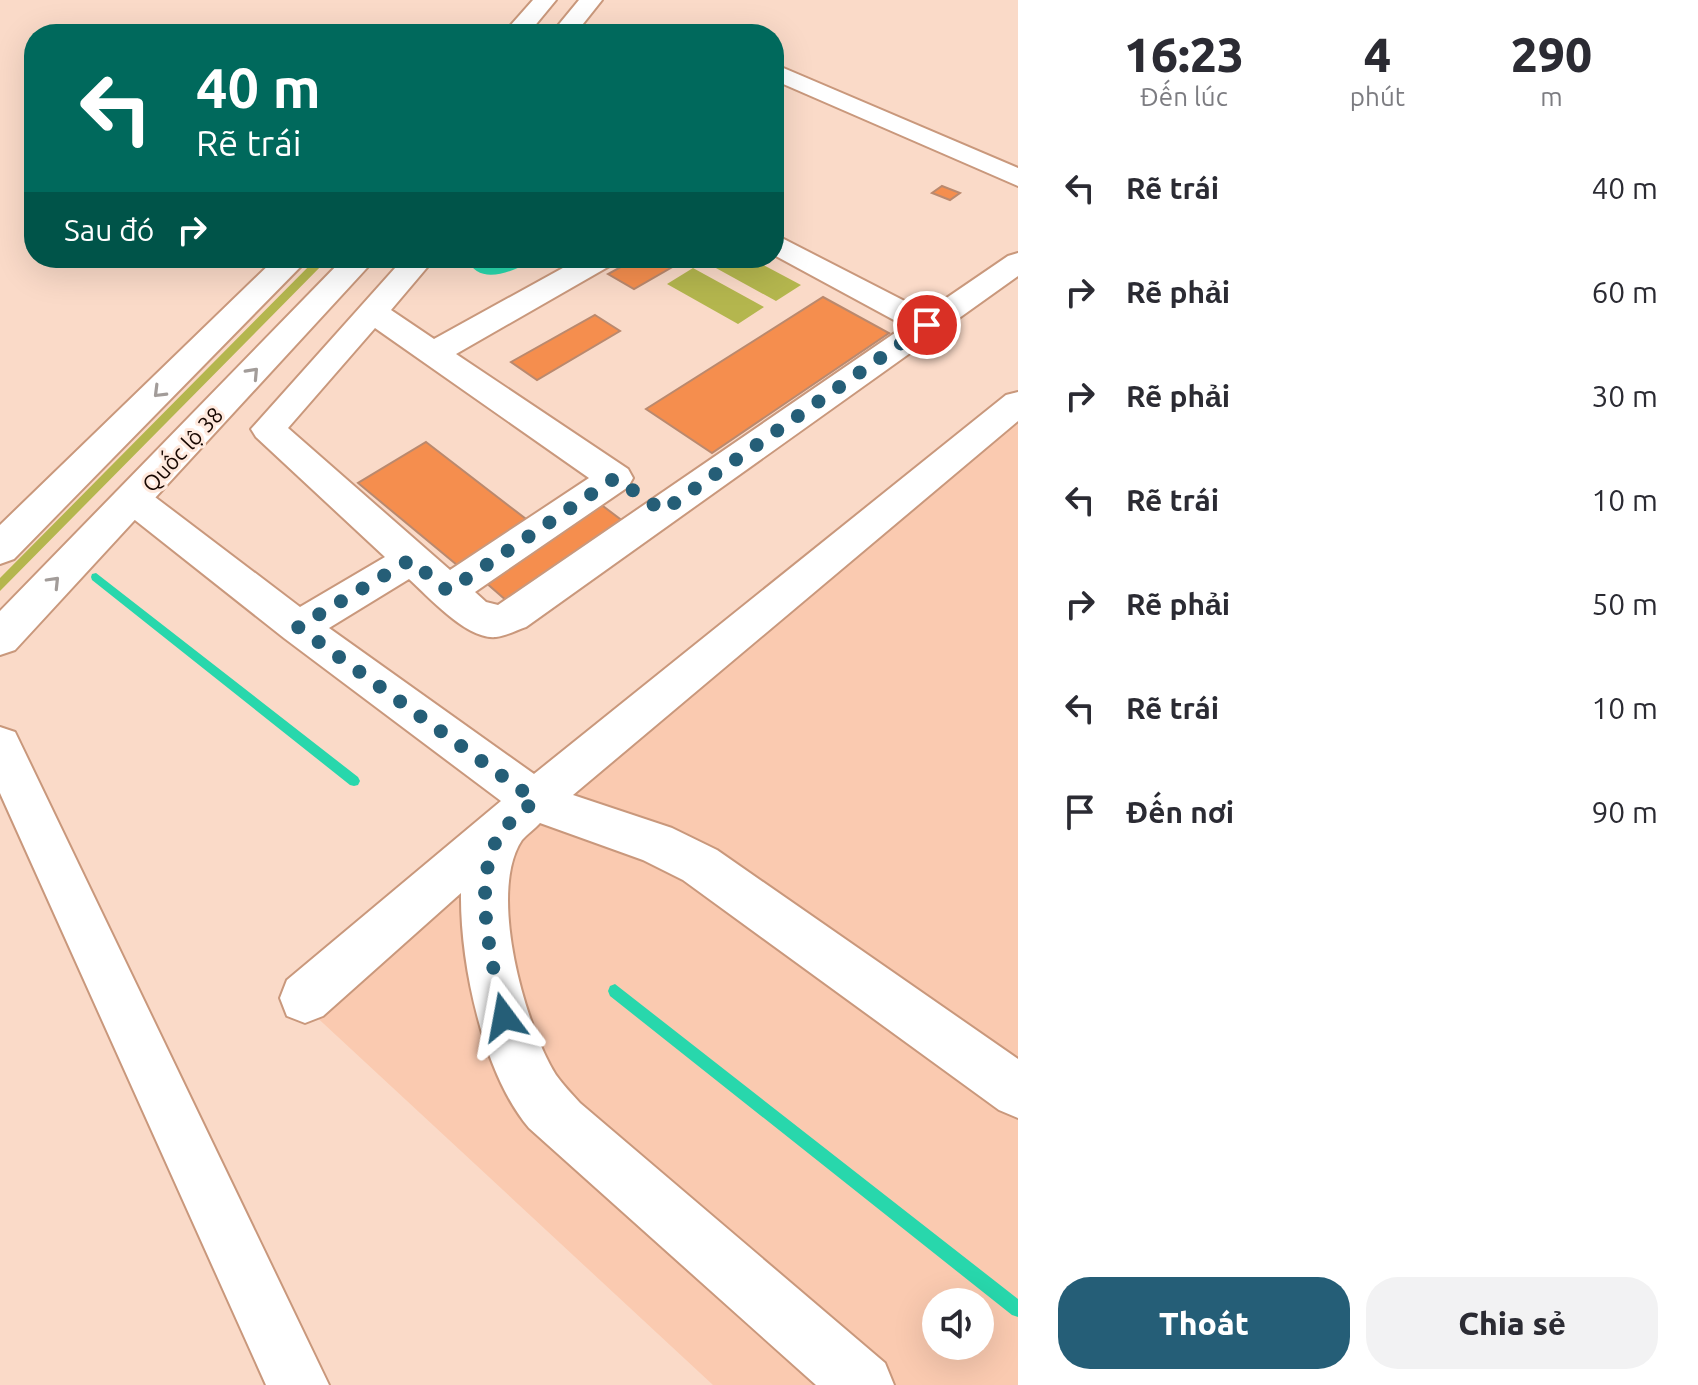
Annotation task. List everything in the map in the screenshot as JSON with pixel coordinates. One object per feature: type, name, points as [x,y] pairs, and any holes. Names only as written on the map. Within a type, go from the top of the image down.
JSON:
[{"type":"highway","points":[[524,24],[545,0]]},
{"type":"highway","points":[[571,24],[591,0]]},
{"type":"highway","points":[[0,549],[284,268]]},
{"type":"highway","name":"Quốc lộ 38","points":[[0,638],[352,268]]},
{"type":"street","points":[[784,75],[1018,178]]},
{"type":"street","points":[[784,248],[927,325]]},
{"type":"street","points":[[411,268],[268,429],[410,560],[483,620],[505,621],[1018,262]]},
{"type":"street","points":[[433,353],[585,268]]},
{"type":"street","points":[[372,311],[663,511]]},
{"type":"street","points":[[305,998],[535,800],[1018,403]]},
{"type":"street","points":[[448,591],[615,478]]},
{"type":"street","points":[[134,500],[298,627],[535,800],[560,812],[656,843],[700,865],[1018,1091]]},
{"type":"street","points":[[298,627],[410,560]]},
{"type":"street","points":[[0,745],[298,1385]]},
{"type":"street","points":[[535,800],[503,830],[490,865],[485,899],[486,931],[504,1017],[538,1095],[561,1122],[863,1385]]},
{"type":"shaded area","points":[[307,268],[319,268],[0,591],[0,578]]},
{"type":"shaded area","points":[[473,268],[517,268],[500,274],[480,273]]},
{"type":"shaded area","points":[[693,268],[764,307],[738,324],[667,284]]},
{"type":"shaded area","points":[[716,268],[769,268],[801,285],[776,301]]},
{"type":"shaded area","points":[[1018,418],[1018,1385],[713,1385],[310,1011]]},
{"type":"building","points":[[942,186],[960,193],[950,200],[932,193]]},
{"type":"building","points":[[619,268],[671,268],[634,289],[608,274]]},
{"type":"building","points":[[823,297],[889,333],[712,453],[646,409]]},
{"type":"building","points":[[595,315],[620,331],[537,380],[511,362]]},
{"type":"building","points":[[426,442],[526,519],[457,565],[358,483]]},
{"type":"building","points":[[599,503],[624,522],[508,602],[484,581]]},
{"type":"waterway","points":[[96,577],[354,781]]},
{"type":"waterway","points":[[615,991],[1018,1309]]},
{"type":"route","points":[[504,1017],[486,931],[487,877],[503,830],[535,800],[298,627],[410,560],[448,591],[615,478],[663,511],[927,325]]}]
